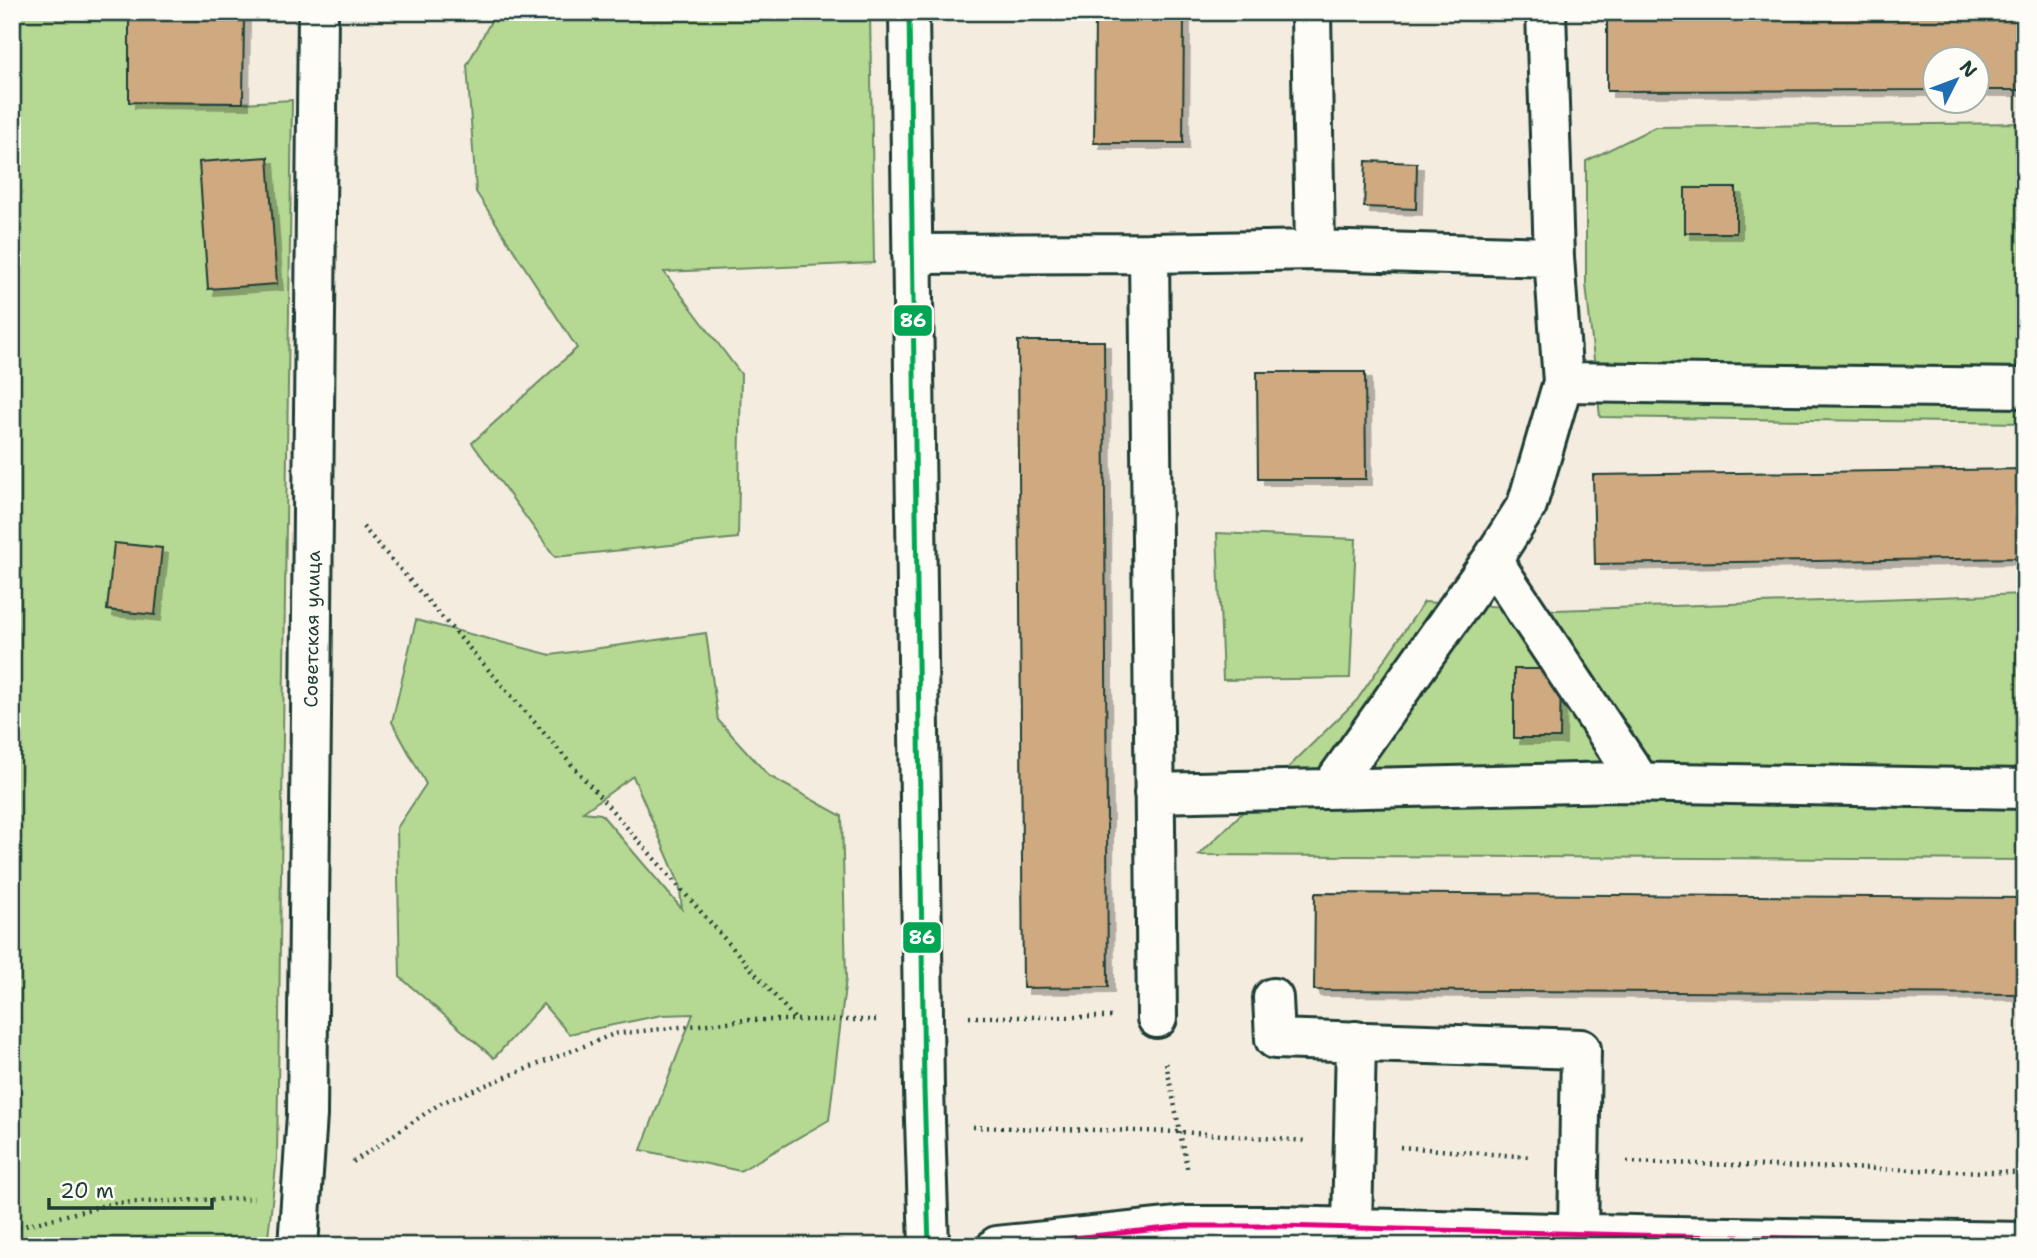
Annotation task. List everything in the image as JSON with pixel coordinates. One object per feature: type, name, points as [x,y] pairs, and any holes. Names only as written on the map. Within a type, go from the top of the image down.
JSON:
[{"type":"street","name":"Советская улица","points":[[298,1246],[307,1115],[318,12]]},
{"type":"street","points":[[909,12],[924,1089],[929,1246]]},
{"type":"street","points":[[1311,12],[1315,250]]},
{"type":"street","points":[[1330,789],[1492,560],[1527,505],[1563,382],[1555,257],[1546,12]]},
{"type":"street","points":[[912,254],[1315,250],[1555,257]]},
{"type":"street","points":[[1149,253],[1157,1017]]},
{"type":"street","points":[[1563,382],[2025,388]]},
{"type":"street","points":[[1492,560],[1640,782]]},
{"type":"street","points":[[1154,793],[1640,782],[2025,789]]},
{"type":"street","points":[[1273,998],[1275,1039],[1581,1049],[1578,1234]]},
{"type":"street","points":[[1352,1227],[1356,1041]]},
{"type":"street","points":[[997,1246],[1187,1226],[1352,1227],[2025,1242]]},
{"type":"path","points":[[314,471],[796,1020]]},
{"type":"path","points":[[12,1229],[114,1203],[302,1196],[441,1103],[614,1034],[746,1020],[1157,1017],[1188,1172]]},
{"type":"path","points":[[964,1127],[1180,1132],[1579,1160],[2025,1173]]},
{"type":"green space","points":[[12,12],[129,12],[129,102],[243,103],[292,100],[277,1158],[267,1246],[12,1246]]},
{"type":"green space","points":[[496,12],[870,12],[874,263],[664,272],[741,374],[738,538],[555,557],[472,443],[577,348],[476,192],[467,65]]},
{"type":"green space","points":[[2025,123],[2025,423],[1600,417],[1586,284],[1586,161],[1655,127]]},
{"type":"green space","points":[[1217,533],[1356,539],[1350,678],[1223,680]]},
{"type":"green space","points":[[2025,594],[2025,860],[1199,855],[1357,700],[1424,602],[1556,610]]},
{"type":"green space","points":[[416,620],[551,655],[706,633],[718,720],[769,776],[842,816],[846,978],[829,1120],[740,1171],[641,1150],[693,1014],[662,1015],[569,1034],[543,1004],[494,1058],[400,977],[397,828],[426,784],[392,722]],"holes":[[[633,776],[679,883],[682,909],[601,814],[583,812]]]},
{"type":"building","points":[[129,12],[244,12],[243,103],[129,102]]},
{"type":"building","points":[[1095,12],[1184,12],[1183,143],[1094,143]]},
{"type":"building","points":[[1607,12],[2025,12],[2025,90],[1992,90],[1992,46],[1922,46],[1922,90],[1607,91]]},
{"type":"building","points":[[268,157],[277,284],[208,289],[199,162]]},
{"type":"building","points":[[1366,161],[1417,163],[1416,209],[1364,207]]},
{"type":"building","points":[[1685,188],[1736,188],[1736,233],[1685,233]]},
{"type":"building","points":[[1018,341],[1104,341],[1108,987],[1023,988]]},
{"type":"building","points":[[1257,372],[1365,372],[1366,479],[1258,479]]},
{"type":"building","points":[[2025,469],[2025,558],[1595,564],[1593,475]]},
{"type":"building","points":[[114,543],[162,548],[155,615],[107,610]]},
{"type":"building","points":[[1514,669],[1561,669],[1560,738],[1514,738]]},
{"type":"building","points":[[1315,893],[2025,898],[2025,994],[1314,990]]},
{"type":"transit line","name":"86","points":[[909,12],[924,1089],[929,1246]]},
{"type":"transit line","points":[[997,1246],[1187,1226],[2025,1242]]}]
